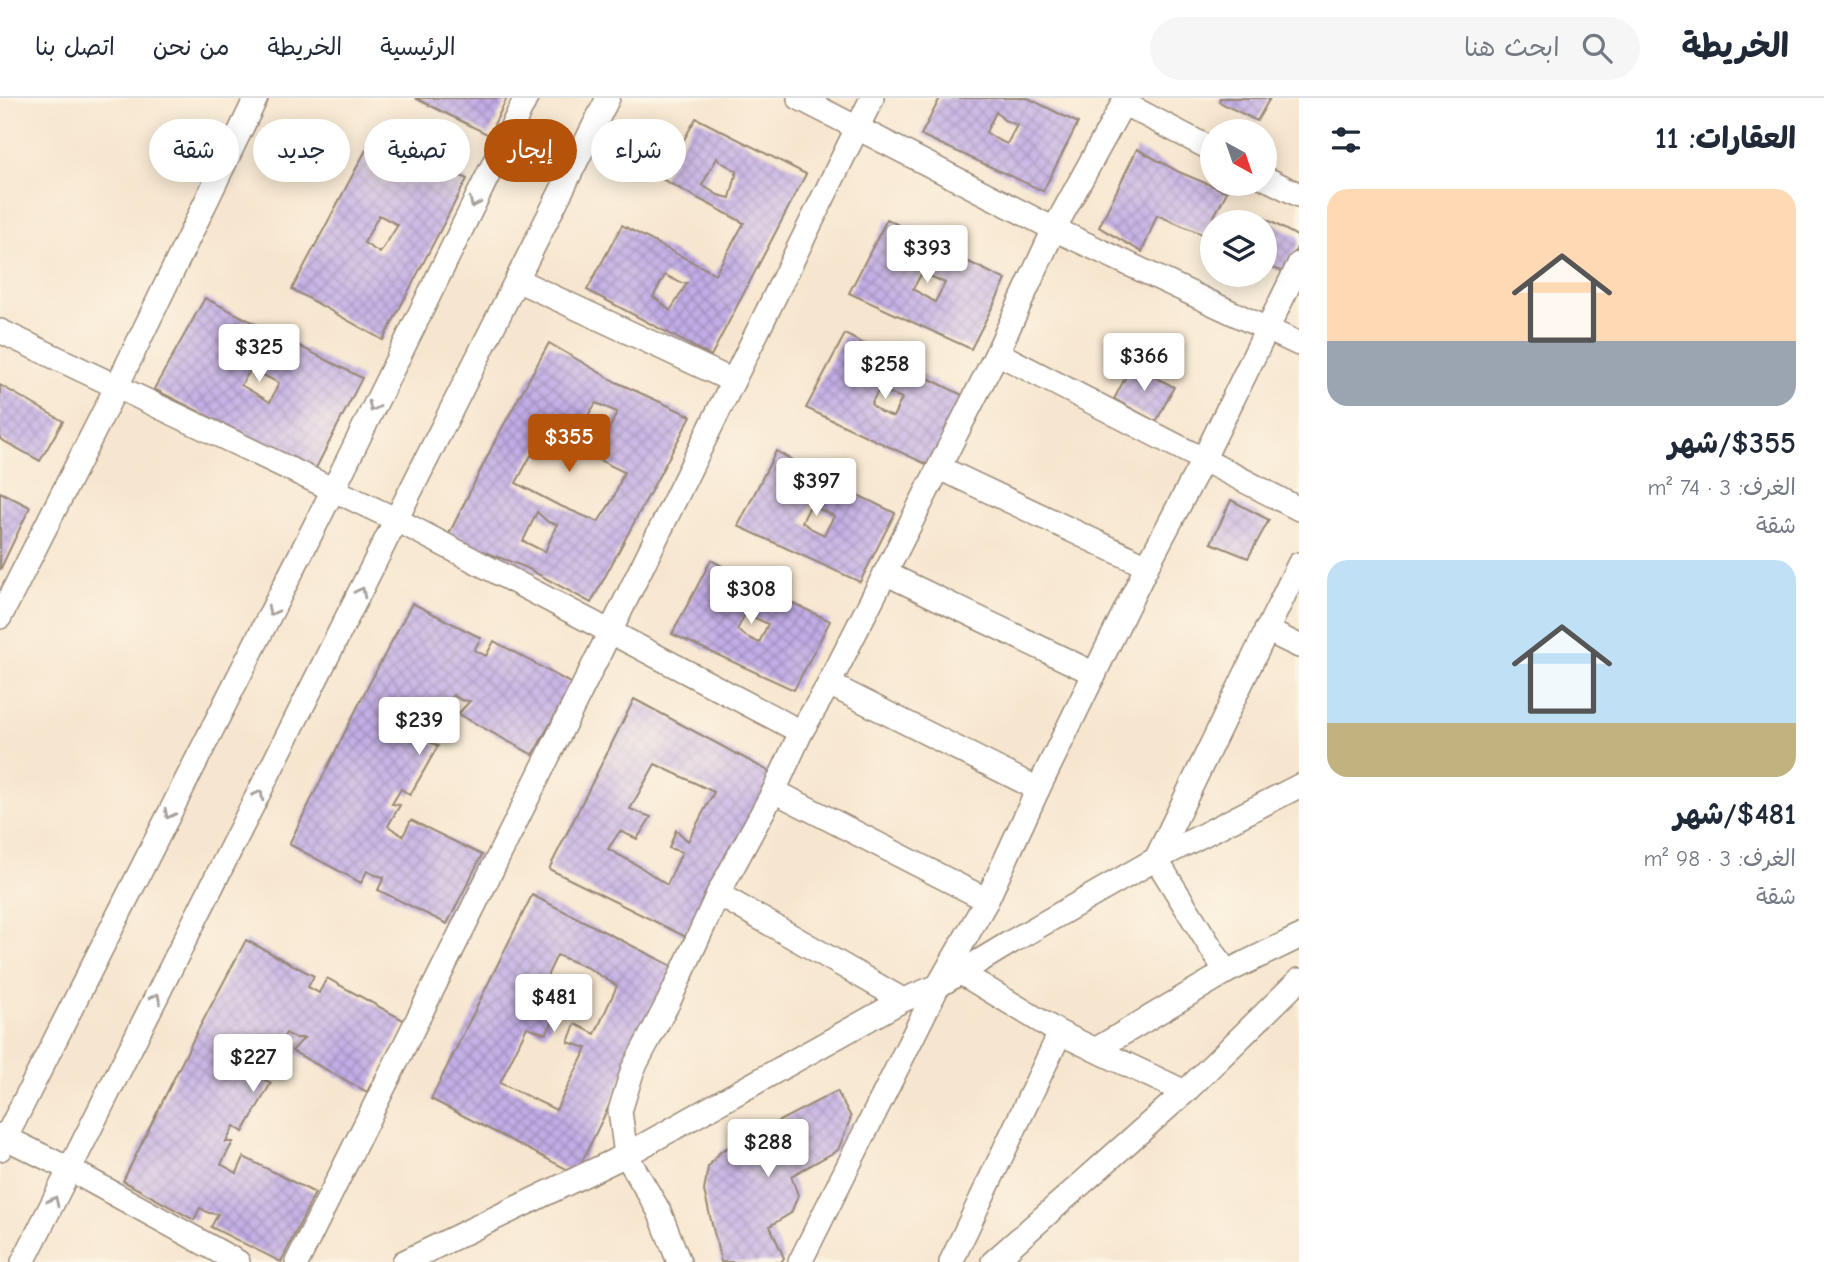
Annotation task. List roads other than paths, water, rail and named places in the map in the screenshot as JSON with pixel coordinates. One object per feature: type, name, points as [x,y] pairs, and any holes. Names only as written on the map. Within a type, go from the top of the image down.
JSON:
[{"type":"street","points":[[0,617],[117,386],[256,98]]},
{"type":"street","points":[[238,1262],[69,1169],[2,1140],[334,488],[526,98]]},
{"type":"street","points":[[23,1262],[608,98]]},
{"type":"street","points":[[799,98],[1054,229],[1299,344]]},
{"type":"street","points":[[297,1262],[872,98]]},
{"type":"street","points":[[679,1262],[659,1211],[626,1156],[620,1111],[633,1069],[669,1001],[718,894],[940,468],[1054,229],[1125,101],[1200,143]]},
{"type":"street","points":[[1278,184],[1299,195]]},
{"type":"street","points":[[800,1262],[938,986],[987,900],[1147,566],[1203,460],[1299,264]]},
{"type":"street","points":[[517,280],[733,381]]},
{"type":"street","points":[[0,331],[334,488],[801,732]]},
{"type":"street","points":[[997,353],[1299,509]]},
{"type":"street","points":[[940,468],[1147,566]]},
{"type":"street","points":[[1156,859],[1299,564]]},
{"type":"street","points":[[886,573],[1095,674]]},
{"type":"street","points":[[1266,630],[1299,646]]},
{"type":"street","points":[[829,684],[1038,789]]},
{"type":"street","points":[[404,1262],[626,1156],[903,1000],[938,986],[1156,859],[1299,786]]},
{"type":"street","points":[[774,791],[987,900]]},
{"type":"street","points":[[1156,859],[1226,972]]},
{"type":"street","points":[[718,894],[903,1000]]},
{"type":"street","points":[[1096,1050],[1226,972],[1299,937]]},
{"type":"street","points":[[961,973],[1060,1033],[1185,1092]]},
{"type":"street","points":[[993,1262],[1185,1092],[1299,980]]},
{"type":"street","points":[[951,1262],[1060,1033]]}]
